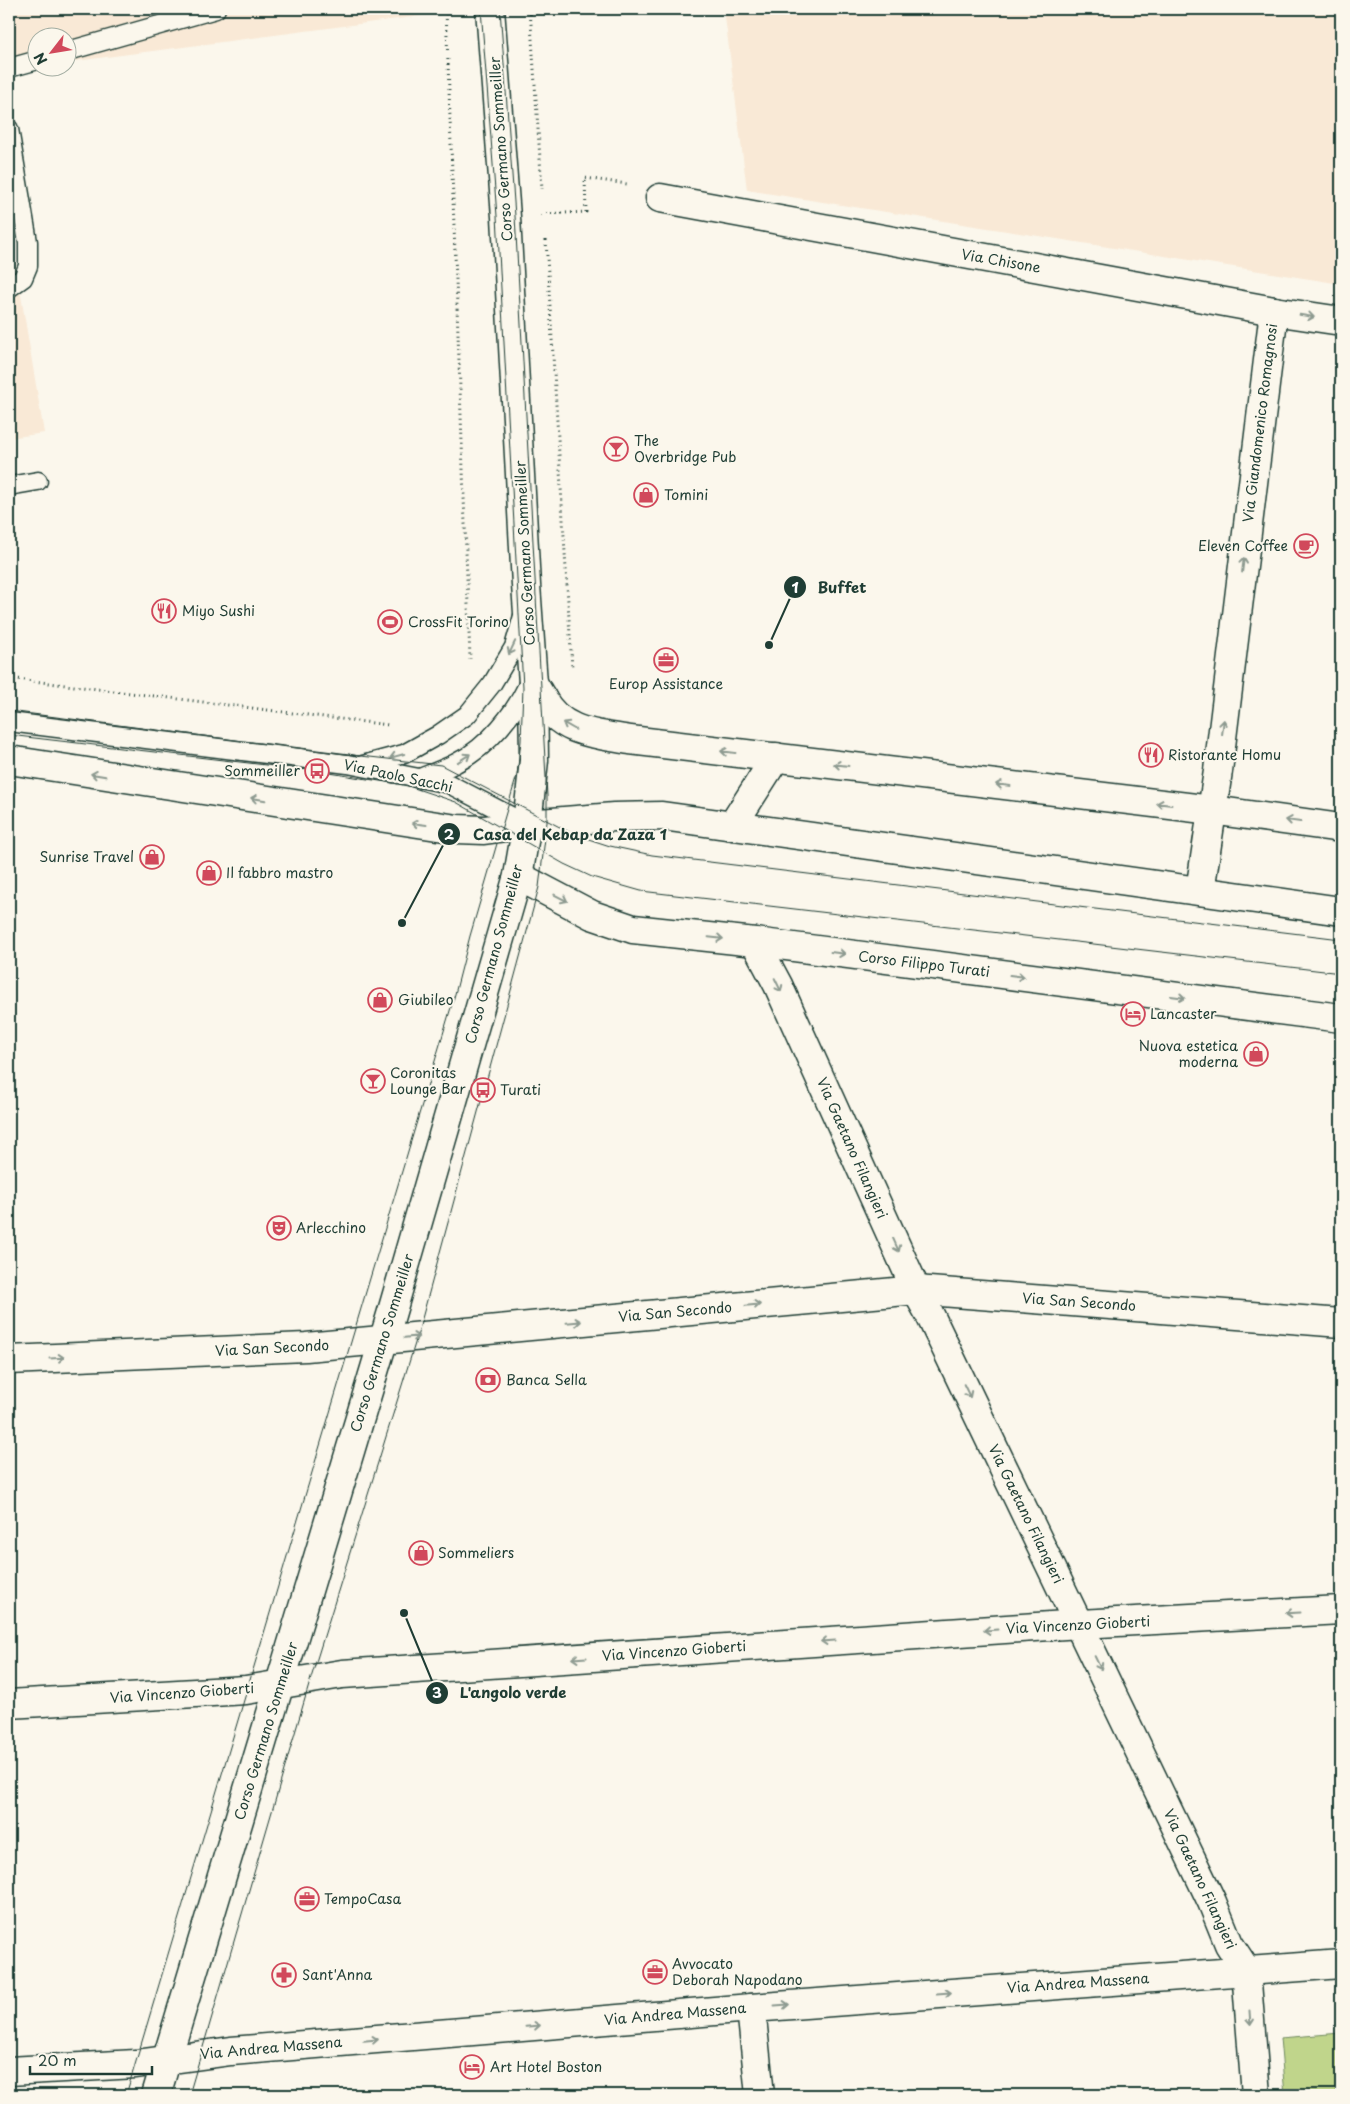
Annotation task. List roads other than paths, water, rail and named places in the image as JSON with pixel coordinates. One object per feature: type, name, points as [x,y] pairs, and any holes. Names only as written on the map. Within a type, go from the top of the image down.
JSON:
[{"type":"street","name":"Corso Germano Sommeiller","points":[[156,2095],[383,1340],[518,876],[514,826],[534,760],[536,686],[527,601],[506,216],[492,19]]},
{"type":"street","name":"Via Chisone","points":[[660,198],[1274,311],[1341,321]]},
{"type":"street","name":"Via Giandomenico Romagnosi","points":[[1200,891],[1212,810],[1274,311]]},
{"type":"street","points":[[536,686],[547,708],[558,719],[570,728],[582,732],[630,740],[1212,810],[1341,828]]},
{"type":"street","points":[[732,826],[776,757]]},
{"type":"street","points":[[9,760],[448,828],[469,830],[614,817],[662,816],[1341,911]]},
{"type":"street","name":"Corso Filippo Turati","points":[[518,876],[592,915],[633,929],[755,942],[1341,1018]]},
{"type":"street","name":"Via Gaetano Filangieri","points":[[755,942],[778,985],[916,1290],[929,1313],[1080,1624],[1212,1902],[1229,1944],[1246,1970],[1256,2095]]},
{"type":"street","name":"Via San Secondo","points":[[9,1360],[306,1347],[916,1290],[1341,1323]]},
{"type":"street","name":"Via Vincenzo Gioberti","points":[[9,1704],[246,1690],[342,1674],[1080,1624],[1341,1610]]},
{"type":"street","name":"Via Andrea Massena","points":[[9,2071],[136,2064],[240,2050],[751,2008],[1341,1964]]},
{"type":"street","points":[[751,2008],[760,2095]]},
{"type":"lane","points":[[78,48],[216,9]]},
{"type":"lane","points":[[9,68],[28,63]]},
{"type":"lane","points":[[9,129],[28,242],[28,266],[23,278],[9,288]]},
{"type":"lane","points":[[9,486],[38,481]]},
{"type":"lane","points":[[360,766],[404,754],[467,715],[492,684],[514,647],[527,601]]},
{"type":"lane","points":[[420,778],[456,763],[482,746],[536,686]]},
{"type":"lane","name":"Via Paolo Sacchi","points":[[9,722],[360,766],[420,778],[449,784],[514,826]]},
{"type":"tram line","points":[[126,2095],[455,994],[517,775],[521,741],[523,687],[497,216],[481,9]]},
{"type":"tram line","points":[[189,2095],[311,1678],[417,1337],[539,887],[547,822],[547,796],[515,216],[500,9]]},
{"type":"tram line","points":[[9,711],[441,765],[573,834],[610,846],[652,855],[1341,939]]},
{"type":"tram line","points":[[9,735],[317,771],[405,785],[456,802],[564,864],[592,877],[641,891],[1341,973]]},
{"type":"place","name":"The Overbridge Pub","points":[[616,449]]},
{"type":"place","name":"Tomini","points":[[646,495]]},
{"type":"place","name":"Eleven Coffee","points":[[1306,546]]},
{"type":"place","name":"Miyo Sushi","points":[[164,611]]},
{"type":"place","name":"CrossFit Torino","points":[[390,622]]},
{"type":"place","name":"Buffet","points":[[769,645]]},
{"type":"place","name":"Europ Assistance","points":[[666,660]]},
{"type":"place","name":"Ristorante Homu","points":[[1151,755]]},
{"type":"place","name":"Sommeiller","points":[[317,771]]},
{"type":"place","name":"Sunrise Travel","points":[[152,857]]},
{"type":"place","name":"Il fabbro mastro","points":[[209,873]]},
{"type":"place","name":"Casa del Kebap da Zaza 1","points":[[402,923]]},
{"type":"place","name":"Giubileo","points":[[380,1000]]},
{"type":"place","name":"Lancaster","points":[[1133,1014]]},
{"type":"place","name":"Nuova estetica moderna","points":[[1256,1054]]},
{"type":"place","name":"Coronitas Lounge Bar","points":[[373,1081]]},
{"type":"place","name":"Turati","points":[[483,1090]]},
{"type":"place","name":"Arlecchino","points":[[279,1228]]},
{"type":"place","name":"Banca Sella","points":[[488,1380]]},
{"type":"place","name":"Sommeliers","points":[[421,1553]]},
{"type":"place","name":"L'angolo verde","points":[[404,1613]]},
{"type":"place","name":"TempoCasa","points":[[307,1899]]},
{"type":"place","name":"Avvocato Deborah Napodano","points":[[655,1972]]},
{"type":"place","name":"Sant'Anna","points":[[284,1975]]},
{"type":"place","name":"Art Hotel Boston","points":[[472,2067]]}]
